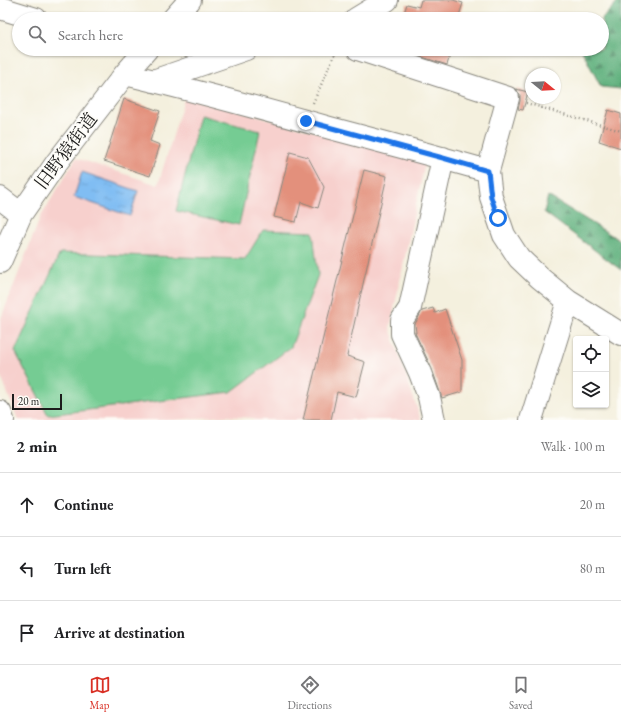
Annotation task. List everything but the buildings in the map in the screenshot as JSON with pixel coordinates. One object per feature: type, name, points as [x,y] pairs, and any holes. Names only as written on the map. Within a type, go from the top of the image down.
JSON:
[{"type":"street","points":[[179,12],[190,0]]},
{"type":"street","points":[[367,12],[387,0]]},
{"type":"street","points":[[0,8],[13,12]]},
{"type":"street","points":[[153,81],[226,56]]},
{"type":"street","points":[[379,56],[508,98],[488,171],[491,197],[504,235],[518,258],[540,278],[568,301],[621,334]]},
{"type":"street","points":[[133,58],[153,81],[488,171]]},
{"type":"street","name":"旧野猿街道","points":[[0,262],[21,214],[133,58]]},
{"type":"street","points":[[434,420],[429,398],[420,373],[402,334],[402,320],[410,308],[443,158]]},
{"type":"street","points":[[0,198],[21,214]]},
{"type":"street","points":[[531,420],[568,301]]},
{"type":"street","points":[[0,412],[3,420]]},
{"type":"path","points":[[306,121],[335,56]]},
{"type":"path","points":[[508,98],[621,131]]},
{"type":"shaded area","points":[[185,96],[425,162],[390,328],[421,420],[255,420],[252,418],[226,416],[172,420],[18,420],[0,374],[0,321],[40,218],[76,158],[158,185]]},
{"type":"green space","points":[[619,0],[621,0],[621,89],[601,87],[585,56],[609,56],[608,12]]},
{"type":"green space","points":[[200,115],[260,131],[239,225],[176,211]]},
{"type":"green space","points":[[548,196],[621,241],[621,270],[544,212]]},
{"type":"green space","points":[[263,230],[313,232],[318,275],[291,347],[231,392],[48,415],[15,351],[60,253],[245,259]]},
{"type":"water","points":[[82,172],[138,191],[130,216],[74,197]]},
{"type":"route","points":[[306,121],[488,171],[491,197],[498,218]]}]
